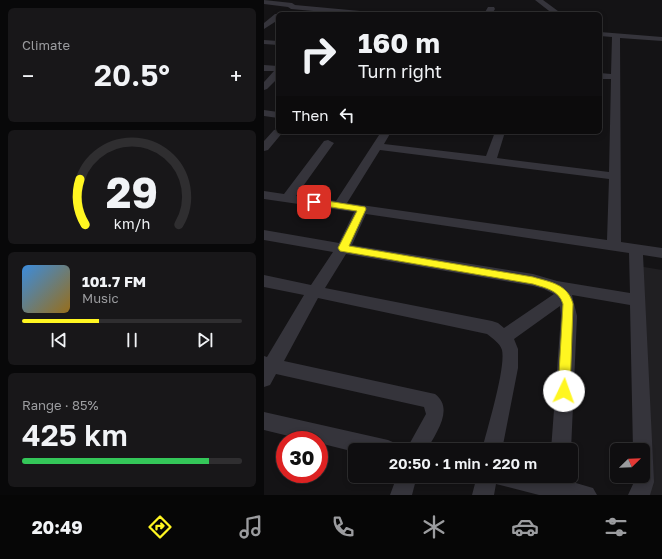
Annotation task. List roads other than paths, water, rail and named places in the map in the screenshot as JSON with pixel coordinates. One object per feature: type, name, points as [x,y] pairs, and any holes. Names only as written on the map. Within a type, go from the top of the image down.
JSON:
[{"type":"street","points":[[289,10],[300,0]]},
{"type":"street","points":[[264,2],[289,10],[307,0]]},
{"type":"street","points":[[538,0],[555,12]]},
{"type":"street","points":[[264,7],[330,12]]},
{"type":"street","points":[[264,14],[270,22],[264,33]]},
{"type":"street","points":[[602,34],[662,39]]},
{"type":"street","points":[[614,246],[616,35]]},
{"type":"street","points":[[264,42],[276,43]]},
{"type":"street","points":[[264,68],[276,69]]},
{"type":"street","points":[[264,87],[276,75]]},
{"type":"street","points":[[602,76],[615,77]]},
{"type":"street","points":[[264,113],[276,115]]},
{"type":"street","points":[[264,148],[276,134]]},
{"type":"street","points":[[339,206],[385,134]]},
{"type":"street","points":[[491,160],[499,134]]},
{"type":"street","points":[[288,198],[328,143]]},
{"type":"street","points":[[377,146],[614,176]]},
{"type":"street","points":[[264,195],[662,253]]},
{"type":"street","points":[[362,209],[343,248],[266,370],[429,400],[433,403],[435,415],[420,443]]},
{"type":"street","points":[[264,235],[533,280],[560,291],[638,300]]},
{"type":"street","points":[[636,249],[644,482],[639,495]]},
{"type":"street","points":[[264,281],[492,328],[504,338],[510,350],[509,369],[493,443]]},
{"type":"street","points":[[504,338],[560,291]]},
{"type":"street","points":[[560,291],[568,304],[569,316],[561,443]]},
{"type":"street","points":[[264,421],[358,443]]},
{"type":"street","points":[[401,495],[405,483]]},
{"type":"street","points":[[483,495],[486,483]]},
{"type":"street","points":[[537,483],[586,495]]}]
